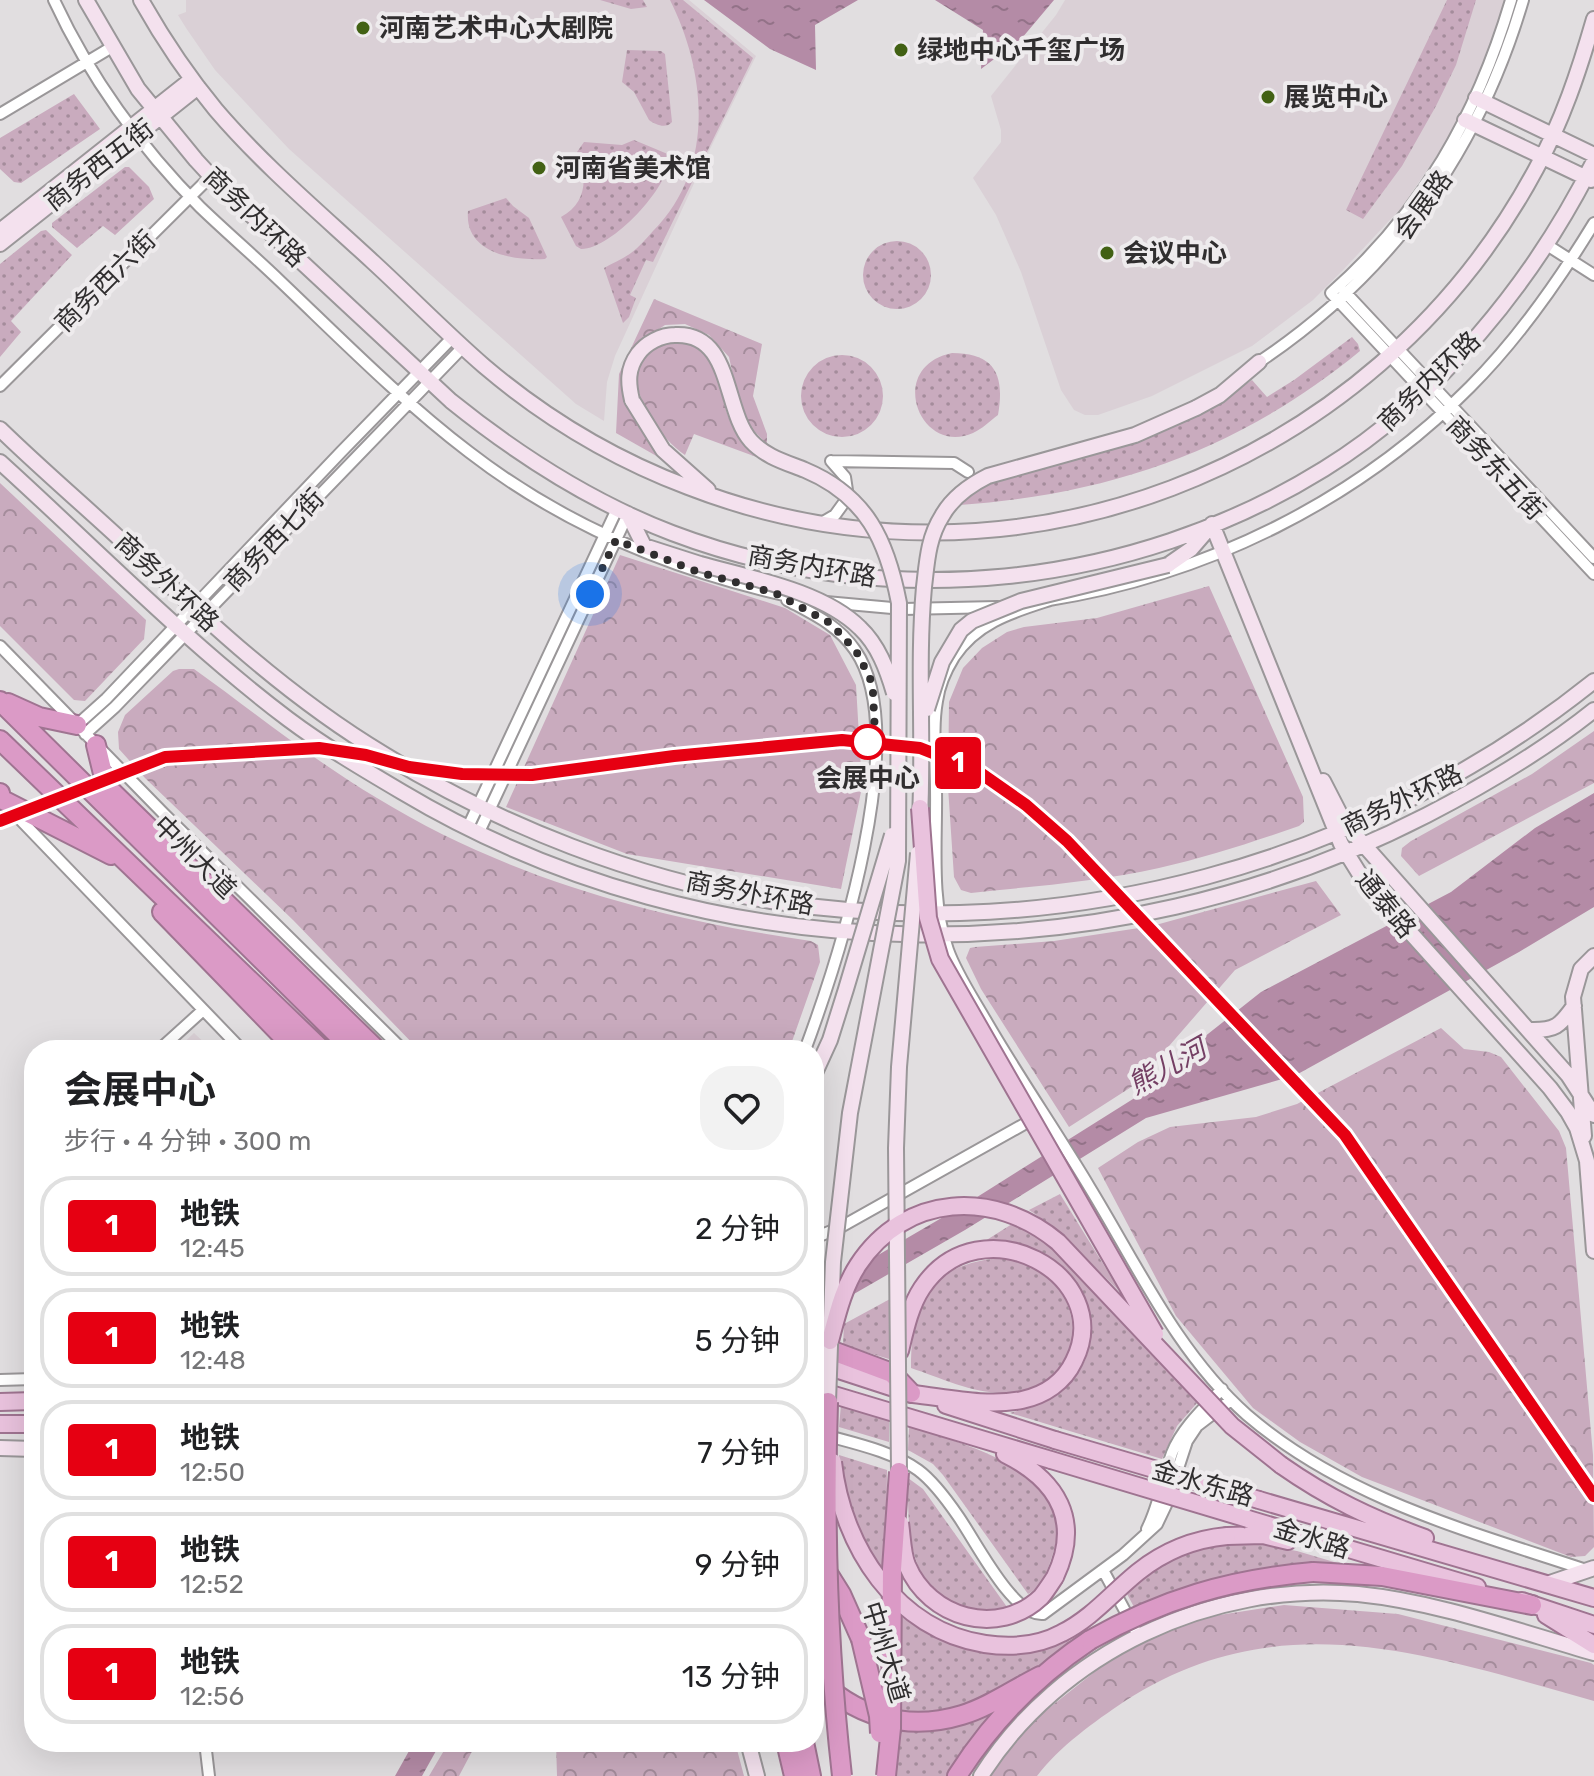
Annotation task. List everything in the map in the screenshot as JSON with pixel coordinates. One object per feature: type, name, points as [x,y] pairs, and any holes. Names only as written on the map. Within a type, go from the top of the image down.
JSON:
[{"type":"highway","points":[[0,700],[86,735],[106,786],[367,1040]]},
{"type":"highway","name":"中州大道","points":[[0,700],[343,1040]]},
{"type":"highway","name":"中州大道","points":[[0,740],[312,1040]]},
{"type":"highway","points":[[0,797],[128,863],[157,907],[286,1040]]},
{"type":"highway","points":[[824,1343],[892,1373],[912,1394]]},
{"type":"highway","points":[[828,1402],[825,1478],[828,1596],[835,1717],[842,1776]]},
{"type":"highway","points":[[884,1776],[891,1728],[892,1569],[899,1472]]},
{"type":"highway","name":"中州大道","points":[[824,1567],[841,1594],[861,1639],[879,1716],[884,1776]]},
{"type":"highway","points":[[824,1684],[856,1709],[887,1719],[925,1722],[962,1715],[1040,1676],[1090,1640],[1179,1597],[1234,1583],[1313,1572],[1382,1576],[1532,1605]]},
{"type":"highway","points":[[957,1776],[1004,1713],[1040,1676]]},
{"type":"highway","points":[[788,1752],[794,1776]]},
{"type":"highway","points":[[806,1752],[811,1776]]},
{"type":"main road","points":[[920,808],[928,918],[940,959],[1170,1360]]},
{"type":"main road","points":[[824,1338],[858,1265],[882,1237],[915,1216],[933,1210],[969,1205],[1011,1213],[1046,1232],[1073,1256],[1232,1426],[1281,1465],[1368,1517],[1547,1584]]},
{"type":"main road","points":[[899,1356],[905,1328],[920,1290],[946,1263],[964,1254],[998,1248],[1028,1254],[1044,1263],[1067,1287],[1076,1302],[1082,1337],[1079,1351],[1061,1380],[1049,1390],[1023,1400],[995,1402],[912,1394]]},
{"type":"main road","name":"金水东路","points":[[824,1365],[1055,1440],[1594,1598]]},
{"type":"main road","name":"金水东路","points":[[824,1392],[1248,1519]]},
{"type":"main road","points":[[0,1402],[24,1401]]},
{"type":"main road","points":[[828,1402],[839,1501],[859,1551],[900,1603],[956,1638],[1003,1646],[1046,1641],[1083,1621],[1138,1572],[1167,1553],[1204,1539],[1263,1535],[1376,1557],[1594,1625]]},
{"type":"main road","points":[[0,1424],[24,1424]]},
{"type":"main road","points":[[899,1472],[900,1524],[906,1562],[927,1596],[958,1615],[979,1619],[1013,1614],[1042,1596],[1062,1563],[1066,1534],[1060,1501],[1052,1488],[1027,1465],[945,1428]]},
{"type":"main road","name":"金水路","points":[[1248,1519],[1376,1557]]},
{"type":"main road","points":[[1532,1605],[1594,1645]]},
{"type":"street","points":[[54,0],[115,105],[190,196],[432,423],[507,480],[610,537],[698,572],[775,593],[831,603],[903,609],[974,609],[1050,600],[1131,583],[1227,550],[1290,520],[1365,475],[1447,408],[1514,338],[1571,261],[1594,223]]},
{"type":"street","name":"商务内环路","points":[[86,0],[112,47],[157,113],[211,176],[425,376],[476,421],[523,456],[622,511],[706,545],[796,568],[872,578],[937,580],[1003,577],[1079,566],[1144,550],[1216,522],[1277,496],[1325,469],[1373,434],[1427,387],[1492,320],[1590,180],[1594,161]]},
{"type":"street","name":"商务内环路","points":[[141,0],[173,54],[254,152],[458,342],[517,392],[585,437],[640,467],[722,499],[818,524],[876,530],[970,532],[1069,519],[1130,504],[1206,475],[1261,448],[1325,408],[1394,352],[1471,269],[1506,219],[1553,135],[1594,19]]},
{"type":"street","name":"会展路","points":[[1481,101],[1511,0]]},
{"type":"street","name":"会展路","points":[[1259,362],[1339,293],[1404,217],[1470,122],[1523,0]]},
{"type":"street","points":[[0,114],[112,47]]},
{"type":"street","name":"商务西五街","points":[[0,244],[195,83]]},
{"type":"street","points":[[1481,101],[1594,155]]},
{"type":"street","points":[[1470,122],[1590,180]]},
{"type":"street","name":"商务西五街","points":[[0,231],[135,131]]},
{"type":"street","name":"商务西六街","points":[[0,386],[211,176]]},
{"type":"street","points":[[1547,245],[1594,275]]},
{"type":"street","name":"商务东五街","points":[[1339,293],[1594,558]]},
{"type":"street","points":[[722,499],[696,482],[663,450],[632,400],[628,377],[639,352],[665,336],[693,338],[718,358],[734,412],[743,431],[757,447],[772,457],[829,482],[860,507],[880,536],[897,595],[899,808],[895,885],[850,1113],[824,1327]]},
{"type":"street","name":"商务西七街","points":[[86,735],[106,699],[181,629],[409,401],[425,376],[458,342]]},
{"type":"street","points":[[899,1472],[896,1148],[899,1067],[920,808],[921,624],[931,538],[953,501],[971,484],[988,476],[1135,435],[1196,408],[1230,388],[1259,362]]},
{"type":"street","name":"商务西七街","points":[[198,612],[399,392],[425,376]]},
{"type":"street","name":"商务东五街","points":[[1447,408],[1594,574]]},
{"type":"street","name":"商务外环路","points":[[0,429],[198,612],[304,702],[384,755],[484,808],[545,836],[649,873],[771,901],[849,909],[939,912],[1022,909],[1149,892],[1249,865],[1342,830],[1456,775],[1532,728],[1594,681]]},
{"type":"street","points":[[818,524],[835,515],[848,497],[845,477],[831,461],[954,463],[968,472]]},
{"type":"street","name":"商务外环路","points":[[0,462],[239,680],[316,739],[404,794],[474,830],[550,863],[644,895],[767,923],[842,931],[944,935],[1024,931],[1154,914],[1256,886],[1365,845],[1467,795],[1532,755],[1594,710]]},
{"type":"street","points":[[622,511],[644,546],[805,595],[840,612],[872,641],[884,665],[899,713]]},
{"type":"street","points":[[474,830],[622,511]]},
{"type":"street","points":[[921,757],[928,699],[942,662],[961,630],[972,621],[1021,601],[1168,565],[1191,549],[1216,522]]},
{"type":"street","name":"通泰路","points":[[1216,522],[1342,830],[1346,853],[1364,881],[1568,1112],[1585,1151],[1594,1251]]},
{"type":"street","points":[[775,593],[830,623],[847,639],[864,665],[873,693],[875,754],[862,865],[808,1040]]},
{"type":"street","points":[[1050,600],[1002,616],[963,645],[945,674],[937,699],[939,912],[944,935],[960,976],[1023,1085],[1084,1178],[1170,1321],[1231,1400],[1283,1444],[1343,1480],[1445,1524],[1592,1570]]},
{"type":"street","points":[[0,646],[393,1040]]},
{"type":"street","points":[[0,797],[232,1040]]},
{"type":"street","points":[[824,1053],[884,870],[899,808]]},
{"type":"street","name":"通泰路","points":[[1342,830],[1365,845],[1384,865],[1514,1012],[1588,1097],[1594,1115]]},
{"type":"street","points":[[1585,1151],[1588,1097],[1574,1006],[1575,983],[1581,969],[1594,956]]},
{"type":"street","points":[[1529,1030],[1554,1028],[1562,1023],[1574,1006]]},
{"type":"street","points":[[170,1040],[202,1011]]},
{"type":"street","points":[[1568,1112],[1588,1097]]},
{"type":"street","points":[[824,1234],[1043,1113]]},
{"type":"street","points":[[824,1362],[828,1402]]},
{"type":"street","points":[[0,1380],[24,1379]]},
{"type":"street","points":[[1144,1535],[1173,1450],[1193,1421],[1222,1389]]},
{"type":"street","points":[[824,1435],[905,1462],[926,1476],[958,1516],[1018,1604],[1030,1613],[1043,1614],[1103,1570],[1157,1524],[1187,1441],[1197,1426],[1231,1400]]},
{"type":"street","points":[[0,1448],[24,1449]]},
{"type":"street","points":[[1103,1570],[1139,1637]]},
{"type":"street","points":[[1547,1584],[1592,1570]]},
{"type":"street","points":[[981,1776],[1012,1734],[1045,1700],[1109,1652],[1189,1616],[1243,1601],[1294,1595],[1356,1594],[1400,1600],[1594,1653]]},
{"type":"street","points":[[206,1752],[209,1776]]},
{"type":"street","points":[[751,1752],[757,1776]]},
{"type":"shaded area","points":[[186,0],[689,0],[756,56],[615,356],[607,382],[604,421],[576,404],[289,149],[215,70],[178,15],[186,12]]},
{"type":"shaded area","points":[[1065,0],[1506,0],[1480,73],[1452,133],[1402,207],[1313,300],[1252,346],[1152,396],[1098,415],[1085,415],[1074,410],[1061,390],[1021,272],[996,215],[973,178],[1001,142],[1001,130],[991,96]]},
{"type":"shaded area","points":[[194,1033],[201,1040],[187,1040]]},
{"type":"green space","points":[[600,0],[643,0],[647,7],[631,9]]},
{"type":"green space","points":[[670,0],[683,0],[753,58],[653,262],[646,260],[630,295],[636,298],[629,317],[623,323],[604,268],[637,248],[673,206],[687,179],[695,150],[699,120],[692,59]]},
{"type":"green space","points":[[1447,0],[1476,0],[1456,65],[1402,166],[1363,219],[1346,210]]},
{"type":"green space","points":[[627,50],[661,51],[665,54],[670,124],[661,126],[649,120],[634,92],[622,82]]},
{"type":"green space","points":[[74,94],[100,129],[21,183],[14,182],[0,169],[0,138]]},
{"type":"green space","points":[[634,140],[670,155],[668,168],[651,198],[623,228],[594,246],[581,249],[576,246],[561,217],[576,204],[583,189],[583,171],[577,152],[584,142],[622,145]]},
{"type":"green space","points":[[129,167],[149,187],[154,199],[115,235],[103,226],[77,248],[52,227],[52,223]]},
{"type":"green space","points":[[506,198],[529,218],[547,257],[545,259],[519,258],[493,252],[474,236],[468,211]]},
{"type":"green space","points":[[46,230],[72,255],[11,321],[21,332],[0,357],[0,264]]},
{"type":"green space","points":[[890,241],[904,241],[916,246],[926,256],[931,275],[926,294],[916,304],[904,309],[890,309],[878,304],[868,294],[863,282],[863,268],[868,256],[878,246]]},
{"type":"green space","points":[[654,299],[762,344],[753,396],[767,434],[767,444],[741,414],[729,357],[709,335],[685,324],[665,325],[638,343],[624,374],[660,458],[616,433],[619,374]]},
{"type":"green space","points":[[1352,337],[1360,351],[1315,385],[1269,415],[1172,461],[1070,490],[960,505],[971,491],[992,481],[1222,400],[1252,380],[1267,397]]},
{"type":"green space","points":[[683,339],[707,354],[713,363],[729,418],[737,432],[773,463],[694,434],[685,455],[656,425],[638,388],[637,370],[643,354],[658,344]]},
{"type":"green space","points":[[952,353],[967,354],[987,362],[994,369],[1000,388],[998,415],[973,433],[954,437],[938,433],[925,422],[915,391],[920,375],[931,361]]},
{"type":"green space","points":[[842,355],[858,358],[871,367],[880,380],[883,396],[880,412],[871,425],[858,434],[842,437],[826,434],[813,425],[804,412],[801,396],[804,380],[813,367],[826,358]]},
{"type":"green space","points":[[0,483],[146,620],[144,639],[85,701],[74,700],[0,626]]},
{"type":"green space","points":[[620,555],[785,608],[830,635],[856,685],[862,787],[841,889],[627,854],[506,807]]},
{"type":"green space","points":[[1209,586],[1303,797],[1304,822],[1230,849],[1136,873],[971,893],[961,890],[954,877],[948,787],[949,702],[963,668],[982,648],[1007,632],[1097,618]]},
{"type":"green space","points":[[194,669],[353,783],[427,826],[479,851],[586,892],[698,921],[811,941],[818,945],[820,962],[793,1040],[409,1040],[293,920],[145,778],[119,749],[118,732],[125,715],[173,671]]},
{"type":"green space","points":[[1594,731],[1594,783],[1419,876],[1401,856],[1402,848],[1411,841],[1532,774]]},
{"type":"green space","points":[[1316,881],[1341,915],[1235,970],[1136,1084],[1069,1127],[981,989],[966,958],[970,948],[1054,941],[1152,926]]},
{"type":"green space","points":[[1441,1028],[1464,1049],[1501,1057],[1559,1131],[1566,1148],[1593,1455],[1594,1547],[1585,1556],[1571,1557],[1362,1477],[1300,1442],[1253,1408],[1176,1316],[1098,1168],[1138,1142],[1170,1127],[1256,1117],[1297,1104]]},
{"type":"green space","points":[[1060,1194],[1121,1293],[1058,1230],[1029,1210]]},
{"type":"green space","points":[[1012,1224],[1041,1239],[1067,1261],[1197,1403],[1177,1426],[1162,1459],[1010,1413],[1043,1402],[1061,1391],[1078,1373],[1088,1352],[1090,1330],[1086,1308],[1076,1287],[1062,1269],[1044,1254],[1022,1244],[985,1241]]},
{"type":"green space","points":[[999,1258],[1034,1268],[1054,1283],[1066,1302],[1072,1323],[1071,1343],[1064,1362],[1051,1378],[1031,1389],[1006,1393],[970,1388],[911,1368],[915,1324],[920,1306],[929,1291],[940,1278],[956,1269]]},
{"type":"green space","points":[[890,1299],[889,1359],[843,1345],[844,1324]]},
{"type":"green space","points":[[841,1405],[889,1420],[889,1442],[839,1427]]},
{"type":"green space","points":[[909,1426],[986,1453],[1035,1482],[1050,1502],[1057,1525],[1053,1553],[1044,1576],[1033,1591],[1028,1594],[943,1475],[933,1464],[908,1450]]},
{"type":"green space","points":[[839,1455],[887,1470],[886,1575],[859,1535],[844,1487]]},
{"type":"green space","points":[[908,1478],[923,1489],[1007,1607],[975,1611],[940,1595],[928,1583],[913,1551],[908,1515]]},
{"type":"green space","points":[[1247,1542],[1297,1551],[1351,1567],[1295,1568],[1240,1574],[1186,1587],[1134,1607],[1127,1594],[1153,1572],[1182,1556],[1213,1546]]},
{"type":"green space","points":[[1284,1605],[1398,1614],[1591,1663],[1594,1665],[1594,1701],[1474,1668],[1357,1646],[1299,1645],[1241,1652],[1183,1670],[1125,1701],[1067,1745],[1037,1776],[984,1776],[1029,1724],[1112,1658],[1167,1630],[1213,1616]]},
{"type":"green space","points":[[899,1612],[939,1637],[980,1651],[1023,1653],[1069,1640],[1071,1643],[1008,1687],[955,1712],[898,1715]]},
{"type":"green space","points":[[997,1710],[948,1776],[897,1776],[898,1726]]},
{"type":"green space","points":[[443,1752],[472,1752],[459,1776],[429,1776]]},
{"type":"green space","points":[[556,1752],[738,1752],[744,1776],[557,1776]]},
{"type":"water","points":[[704,0],[858,0],[815,25],[816,70],[770,49]]},
{"type":"water","points":[[935,0],[1054,0],[1022,38],[981,69],[983,30]]},
{"type":"water","points":[[1594,793],[1594,907],[1296,1075],[1146,1118],[965,1230],[824,1311],[824,1283],[974,1199],[1133,1099],[1261,992],[1451,892],[1535,828]]},
{"type":"water","points":[[408,1752],[435,1752],[422,1776],[395,1776]]},
{"type":"metro line","name":"1","points":[[0,821],[165,757],[319,748],[366,755],[409,767],[462,774],[532,775],[674,756],[842,740],[920,748],[976,770],[1026,805],[1067,841],[1345,1135],[1594,1496]]},
{"type":"place","name":"河南艺术中心大剧院","points":[[363,28]]},
{"type":"place","name":"绿地中心千玺广场","points":[[901,50]]},
{"type":"place","name":"展览中心","points":[[1268,97]]},
{"type":"place","name":"河南省美术馆","points":[[539,168]]},
{"type":"place","name":"会议中心","points":[[1107,253]]},
{"type":"place","name":"会展中心","points":[[868,742]]},
{"type":"route","points":[[590,594],[616,540],[698,572],[775,593],[830,623],[856,651],[870,678],[873,693],[875,734],[868,742]]},
{"type":"water label","name":"熊儿河","points":[[1167,1066]]}]
